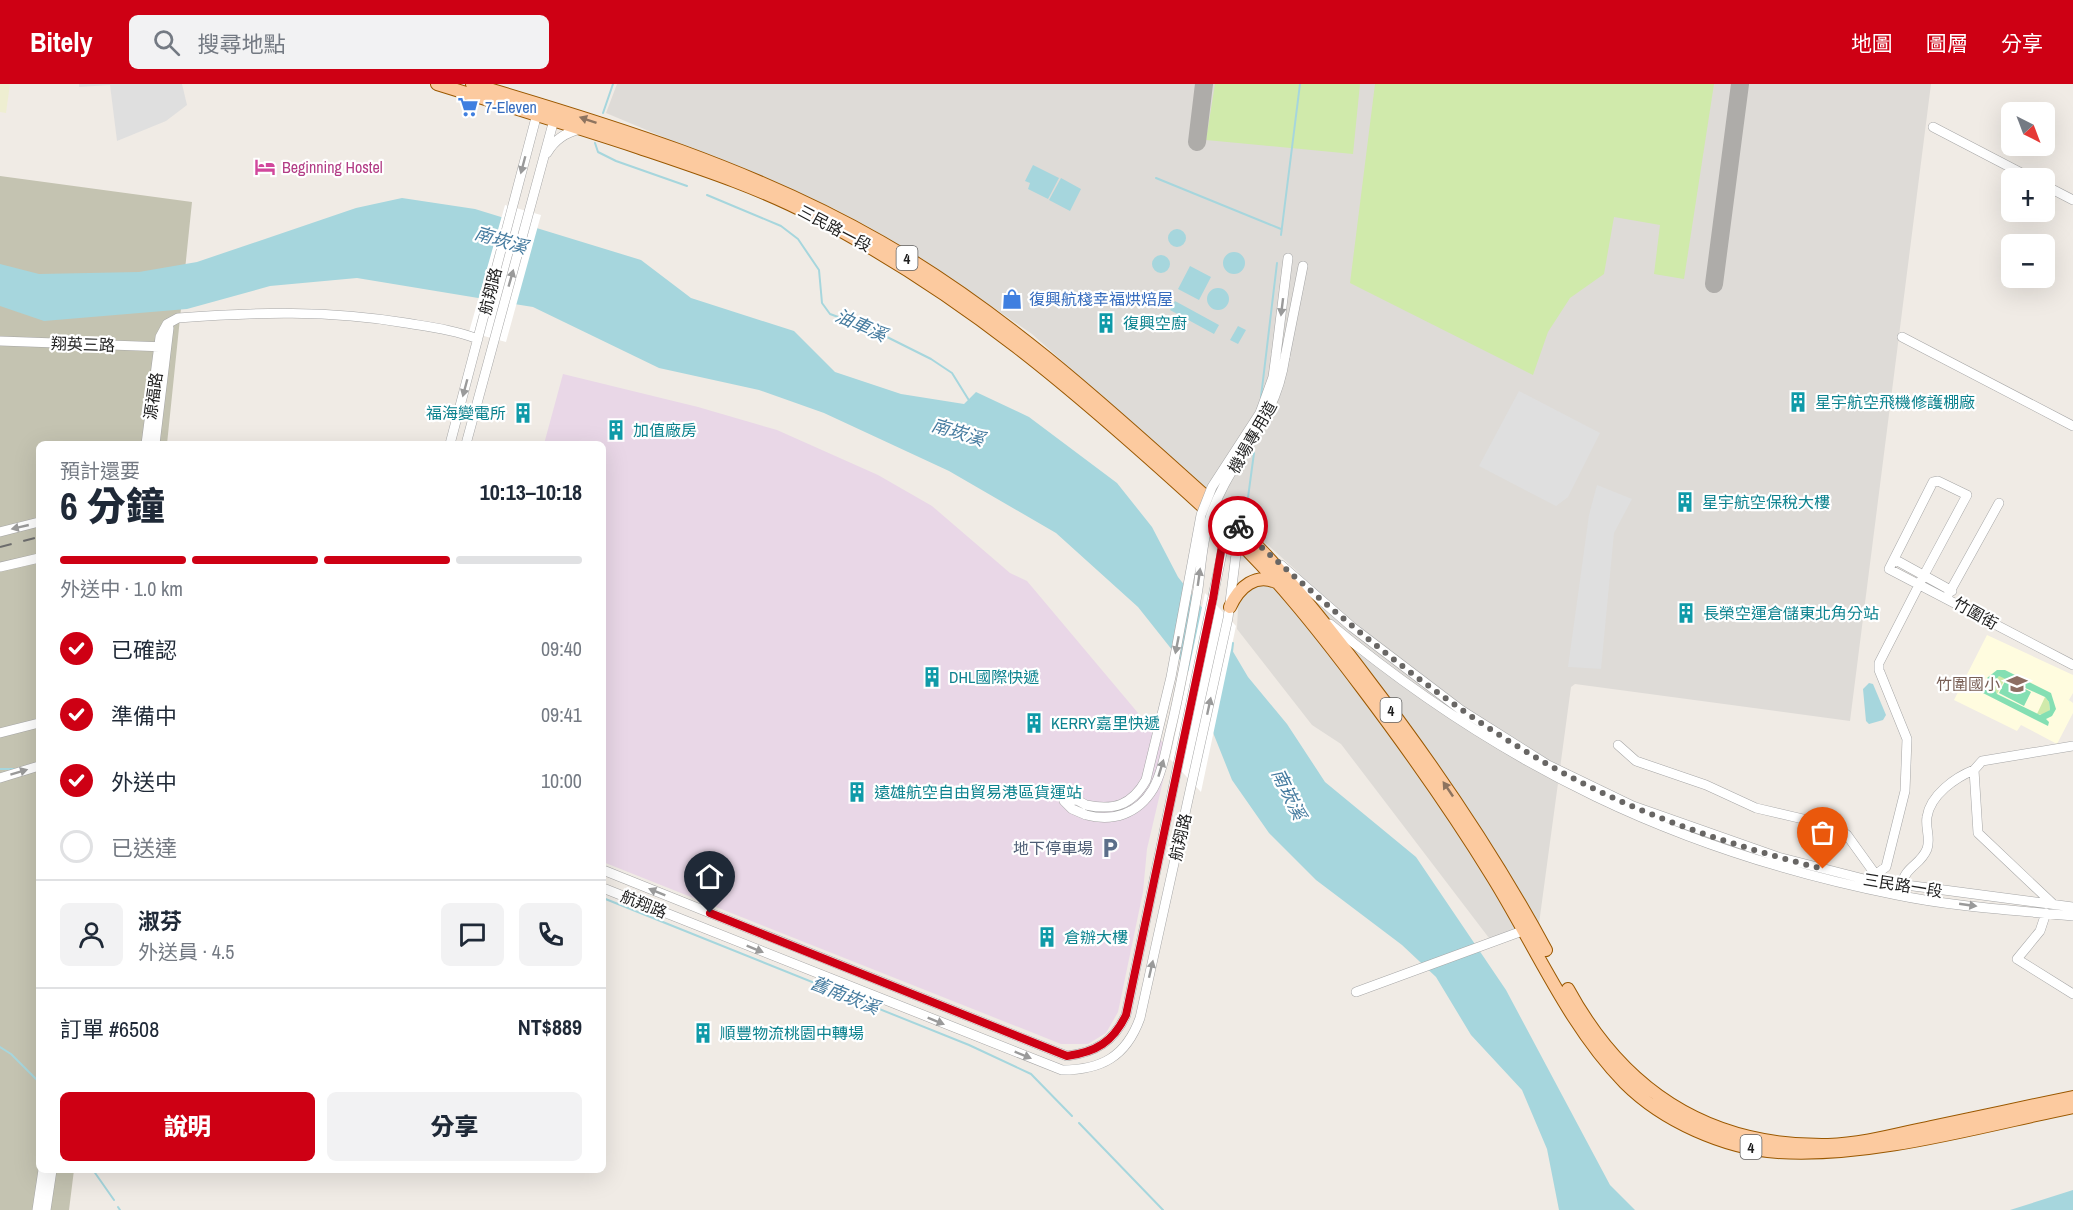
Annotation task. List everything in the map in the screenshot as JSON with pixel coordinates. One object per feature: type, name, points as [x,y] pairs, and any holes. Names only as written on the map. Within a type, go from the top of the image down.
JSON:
[{"type":"main road","name":"三民路一段","points":[[437,84],[538,110],[555,115],[708,161],[780,191],[881,242],[966,296],[1027,339],[1086,388],[1203,500],[1029,354],[919,275],[812,215],[758,191],[706,170],[581,129],[555,115]]},
{"type":"main road","name":"三民路一段","points":[[472,84],[538,110]]},
{"type":"main road","name":"三民路一段","points":[[1223,519],[1244,539]]},
{"type":"main road","name":"4","points":[[1244,539],[1411,753],[1525,930],[1582,1030],[1625,1082],[1667,1115],[1718,1138],[1778,1152],[1830,1153],[1868,1149],[2073,1107]]},
{"type":"main road","name":"4","points":[[1244,539],[1315,610],[1416,742],[1458,804],[1535,929],[1589,1025],[1636,1080],[1673,1108],[1706,1124],[1745,1137],[1830,1145],[1881,1138],[2073,1097]]},
{"type":"main road","points":[[1229,612],[1235,595],[1251,581],[1271,579],[1280,583]]},
{"type":"street","name":"航翔路","points":[[451,441],[538,110]]},
{"type":"street","name":"航翔路","points":[[467,441],[555,115]]},
{"type":"street","points":[[1933,127],[2012,168]]},
{"type":"street","points":[[543,160],[558,138],[568,132],[581,129]]},
{"type":"street","points":[[2055,191],[2073,200]]},
{"type":"street","points":[[1281,356],[1288,258]]},
{"type":"street","points":[[1281,356],[1303,266]]},
{"type":"street","points":[[162,347],[160,337],[167,324],[183,318],[262,312],[333,313],[479,335]]},
{"type":"street","points":[[1902,337],[2073,426]]},
{"type":"street","name":"翔英三路","points":[[0,341],[162,347]]},
{"type":"street","name":"源福路","points":[[146,441],[162,347]]},
{"type":"street","name":"源福路","points":[[155,441],[167,363],[162,347]]},
{"type":"street","name":"機場專用道","points":[[1086,810],[1117,807],[1139,792],[1146,780],[1171,676],[1201,515],[1212,487],[1260,412],[1281,356]]},
{"type":"street","points":[[1618,745],[1636,761],[1706,785],[1756,808],[1837,827],[1847,835],[1875,879],[1886,867],[1905,791],[1907,739],[1879,670],[1879,663],[1924,575],[1967,495],[1938,481],[1933,482],[1894,559],[1924,575],[1949,594],[1999,503]]},
{"type":"street","name":"航翔路","points":[[606,871],[1067,1056],[1096,1050],[1109,1041],[1119,1029],[1126,1015],[1213,599],[1223,519]]},
{"type":"street","points":[[0,532],[36,523]]},
{"type":"street","name":"航翔路","points":[[606,889],[1062,1070],[1092,1068],[1107,1061],[1123,1048],[1135,1032],[1140,1018],[1244,539]]},
{"type":"street","name":"三民路一段","points":[[1244,539],[1344,621],[1461,710],[1548,765],[1633,806],[1715,837],[1778,857],[1875,879],[1900,891],[2073,907]]},
{"type":"street","points":[[0,567],[36,559]]},
{"type":"street","name":"竹圍街","points":[[1894,559],[1889,569],[1919,585],[1949,594],[2073,665]]},
{"type":"street","name":"三民路一段","points":[[1315,610],[1350,641],[1453,717],[1548,774],[1606,804],[1716,848],[1775,867],[1900,891],[2046,914],[2073,916]]},
{"type":"street","points":[[0,733],[36,724]]},
{"type":"street","points":[[1900,891],[1904,873],[1927,849],[1929,838],[1927,817],[1936,798],[1956,777],[1974,770],[1982,761],[2073,746]]},
{"type":"street","points":[[0,778],[36,767]]},
{"type":"street","points":[[1974,770],[1978,833],[2054,905]]},
{"type":"street","points":[[1886,867],[1900,891]]},
{"type":"street","points":[[2046,914],[2040,931],[2017,959],[2073,994]]},
{"type":"street","points":[[1356,992],[1525,930]]},
{"type":"street","points":[[38,1210],[43,1173]]},
{"type":"street","points":[[46,1210],[52,1173]]},
{"type":"shaded area","points":[[0,84],[10,84],[6,113],[0,112]]},
{"type":"shaded area","points":[[79,84],[182,84],[187,105],[166,121],[117,141],[110,85],[79,87]]},
{"type":"shaded area","points":[[617,84],[1931,84],[1850,721],[1575,684],[1571,687],[1538,931],[1517,930],[1489,938],[1341,744],[1312,725],[1237,629],[1238,607],[1248,589],[1258,585],[1275,585],[1282,593],[1299,573],[1032,334],[921,258],[835,209],[606,113]]},
{"type":"shaded area","points":[[0,176],[192,202],[167,441],[36,441],[36,1173],[74,1173],[69,1210],[0,1210]]},
{"type":"shaded area","points":[[563,374],[698,407],[777,430],[878,475],[932,506],[1010,573],[1027,581],[1170,751],[1147,849],[1143,892],[1118,1012],[1106,1033],[1088,1044],[1061,1044],[606,863],[606,441],[545,441]]},
{"type":"shaded area","points":[[1519,391],[1600,433],[1568,497],[1556,506],[1479,466]]},
{"type":"shaded area","points":[[1597,485],[1632,499],[1614,533],[1601,669],[1568,667],[1589,515]]},
{"type":"shaded area","name":"竹圍國小","points":[[1987,635],[2073,675],[2073,693],[2069,700],[2073,703],[2073,713],[2057,744],[2021,725],[2017,731],[1954,700]]},
{"type":"green space","points":[[1215,84],[1360,84],[1353,154],[1206,140]]},
{"type":"green space","points":[[1375,84],[1714,84],[1684,279],[1654,274],[1660,225],[1614,217],[1604,274],[1570,298],[1548,332],[1533,375],[1350,283]]},
{"type":"green space","points":[[1997,670],[2005,670],[2051,693],[2056,709],[2052,716],[2046,719],[2049,722],[2048,726],[1981,692],[1983,688],[1987,689],[1987,678]],"holes":[[[1999,676],[2045,697],[2049,702],[2050,710],[2040,715],[1997,694],[1992,684]]]},
{"type":"green space","points":[[1999,676],[2006,677],[1997,694],[1992,686],[1993,680]]},
{"type":"green space","points":[[2006,679],[2031,692],[2024,706],[1999,693]]},
{"type":"green space","points":[[2045,697],[2049,702],[2050,710],[2043,715],[2037,714]]},
{"type":"water","points":[[1033,165],[1059,178],[1048,199],[1028,189],[1030,183],[1025,181]]},
{"type":"water","points":[[1061,178],[1081,189],[1070,211],[1049,200]]},
{"type":"water","name":"南崁溪","points":[[402,198],[475,209],[641,260],[691,298],[794,331],[835,372],[901,394],[964,404],[976,392],[1029,417],[1117,483],[1152,527],[1178,577],[1222,633],[1248,677],[1287,724],[1325,782],[1416,857],[1506,990],[1610,1185],[1635,1210],[1559,1210],[1547,1149],[1522,1090],[1471,1035],[1436,977],[1402,945],[1316,880],[1269,833],[1232,780],[1188,670],[1138,607],[1056,533],[949,471],[824,413],[759,390],[659,368],[533,307],[357,278],[270,286],[187,309],[44,321],[0,306],[0,264],[39,274],[139,272],[197,262],[356,208]]},
{"type":"water","points":[[1177,229],[1183,232],[1186,238],[1183,244],[1177,247],[1171,244],[1168,238],[1171,232]]},
{"type":"water","points":[[1234,252],[1242,255],[1245,263],[1242,271],[1234,274],[1226,271],[1223,263],[1226,255]]},
{"type":"water","points":[[1161,255],[1167,258],[1170,264],[1167,270],[1161,273],[1155,270],[1152,264],[1155,258]]},
{"type":"water","points":[[1190,266],[1211,277],[1199,300],[1178,289]]},
{"type":"water","points":[[1218,288],[1226,291],[1229,299],[1226,307],[1218,310],[1210,307],[1207,299],[1210,291]]},
{"type":"water","points":[[1175,301],[1219,325],[1214,334],[1170,310]]},
{"type":"water","points":[[1238,326],[1246,330],[1238,344],[1230,340]]},
{"type":"water","points":[[1869,683],[1873,684],[1886,715],[1883,720],[1869,724],[1866,721],[1863,689]]},
{"type":"water","points":[[2073,1190],[2073,1210],[2010,1210]]},
{"type":"pier","points":[[505,205],[541,215],[506,342],[469,332]]},
{"type":"pier","points":[[1205,593],[1236,626],[1201,792],[1170,759]]},
{"type":"waterway","name":"油車溪","points":[[603,113],[613,84]]},
{"type":"waterway","points":[[1281,235],[1300,84]]},
{"type":"waterway","name":"油車溪","points":[[595,143],[598,152],[616,161],[687,186]]},
{"type":"waterway","points":[[1156,178],[1281,229]]},
{"type":"waterway","name":"油車溪","points":[[707,195],[781,226],[798,239],[819,270],[822,303],[830,314],[871,329],[931,359],[952,373],[970,402]]},
{"type":"waterway","points":[[1261,397],[1277,263]]},
{"type":"waterway","points":[[1244,527],[1254,453]]},
{"type":"waterway","points":[[1232,652],[1233,643]]},
{"type":"waterway","name":"舊南崁溪","points":[[0,769],[18,769]]},
{"type":"waterway","name":"舊南崁溪","points":[[606,899],[969,1045],[1031,1074],[1072,1116]]},
{"type":"waterway","points":[[0,1047],[11,1054],[36,1079]]},
{"type":"waterway","name":"舊南崁溪","points":[[1079,1123],[1163,1210]]},
{"type":"waterway","points":[[95,1173],[114,1200]]},
{"type":"taxiway","points":[[1197,142],[1204,84]]},
{"type":"taxiway","points":[[1714,284],[1740,84]]},
{"type":"railway","points":[[0,547],[36,538]]},
{"type":"way so far","points":[[1238,526],[1330,609],[1394,660],[1461,710],[1548,765],[1633,806],[1715,837],[1823,869]]},
{"type":"place","name":"7-Eleven","points":[[468,107]]},
{"type":"place","name":"Beginning Hostel","points":[[265,167]]},
{"type":"place","name":"復興航棧幸福烘焙屋","points":[[1012,299]]},
{"type":"place","name":"復興空廚","points":[[1106,323]]},
{"type":"place","name":"星宇航空飛機修護棚廠","points":[[1798,402]]},
{"type":"place","name":"福海變電所","points":[[523,413]]},
{"type":"place","name":"加值廠房","points":[[616,430]]},
{"type":"place","name":"星宇航空保稅大樓","points":[[1685,502]]},
{"type":"place","name":"長榮空運倉儲東北角分站","points":[[1686,613]]},
{"type":"place","name":"DHL國際快遞","points":[[932,677]]},
{"type":"place","name":"竹圍國小","points":[[2017,684]]},
{"type":"place","name":"KERRY嘉里快遞","points":[[1034,723]]},
{"type":"place","name":"遠雄航空自由貿易港區貨運站","points":[[857,792]]},
{"type":"place","name":"地下停車場","points":[[1110,848]]},
{"type":"place","name":"倉辦大樓","points":[[1047,937]]},
{"type":"place","name":"順豐物流桃園中轉場","points":[[703,1033]]},
{"type":"route","points":[[710,913],[1067,1056],[1096,1050],[1109,1041],[1119,1029],[1126,1015],[1213,599],[1225,528],[1231,520],[1238,526]]}]
